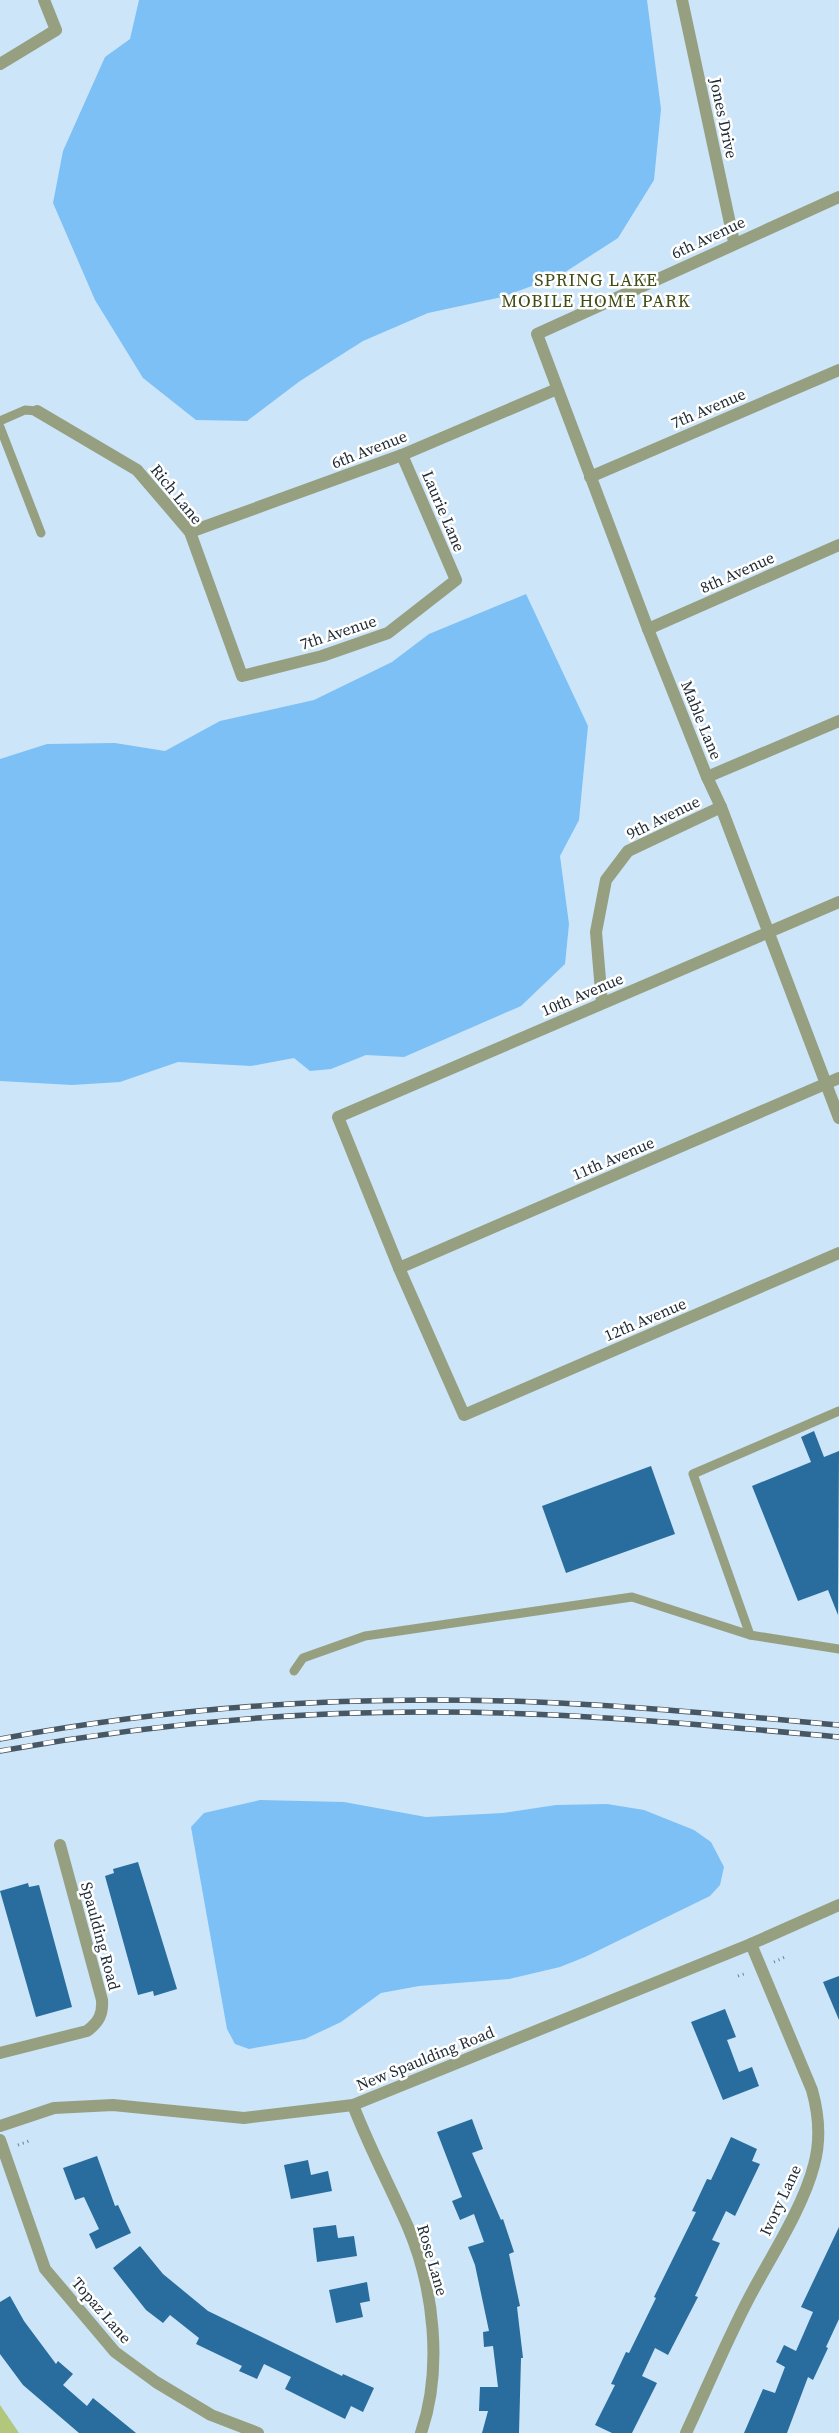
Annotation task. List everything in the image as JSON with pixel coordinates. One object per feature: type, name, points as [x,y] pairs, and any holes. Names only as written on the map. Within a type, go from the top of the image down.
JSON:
[{"type":"street","points":[[0,64],[56,30],[44,0]]},
{"type":"street","name":"Jones Drive","points":[[682,0],[734,242]]},
{"type":"street","name":"6th Avenue","points":[[536,334],[734,242],[839,196]]},
{"type":"street","name":"Mable Lane","points":[[536,334],[648,629],[707,777],[721,807],[767,933],[839,1118]]},
{"type":"street","name":"7th Avenue","points":[[590,477],[839,370]]},
{"type":"street","name":"6th Avenue","points":[[190,532],[402,455],[557,389]]},
{"type":"street","name":"Rich Lane","points":[[37,411],[137,470],[190,532],[242,676]]},
{"type":"street","name":"Laurie Lane","points":[[402,455],[456,580]]},
{"type":"street","name":"8th Avenue","points":[[648,629],[839,545]]},
{"type":"street","name":"7th Avenue","points":[[242,676],[322,656],[388,633],[456,580]]},
{"type":"street","name":"9th Avenue","points":[[707,777],[839,721]]},
{"type":"street","name":"9th Avenue","points":[[602,1003],[596,932],[606,880],[628,851],[721,807]]},
{"type":"street","name":"10th Avenue","points":[[400,1268],[338,1117],[839,902]]},
{"type":"street","name":"11th Avenue","points":[[400,1268],[839,1078]]},
{"type":"street","name":"12th Avenue","points":[[400,1268],[464,1416],[839,1253]]},
{"type":"street","name":"Spaulding Road","points":[[0,2053],[87,2031],[97,2024],[102,2012],[102,2000],[60,1845]]},
{"type":"street","name":"New Spaulding Road","points":[[0,2126],[54,2108],[113,2105],[244,2118],[353,2105],[751,1944],[839,1905]]},
{"type":"street","name":"Ivory Lane","points":[[686,2433],[740,2314],[798,2204],[814,2166],[818,2147],[817,2108],[812,2090],[751,1944]]},
{"type":"street","name":"Rose Lane","points":[[353,2105],[408,2228],[421,2263],[429,2307],[433,2348],[431,2389],[421,2433]]},
{"type":"street","name":"Topaz Lane","points":[[0,2140],[45,2269],[115,2352],[156,2382],[211,2415],[258,2433]]},
{"type":"lane","points":[[0,421],[25,410],[37,411]]},
{"type":"lane","points":[[0,427],[41,533]]},
{"type":"lane","points":[[750,1635],[693,1474],[839,1411]]},
{"type":"lane","points":[[294,1671],[303,1658],[365,1636],[632,1597],[750,1635],[839,1649]]},
{"type":"green space","points":[[0,2405],[19,2433],[0,2433]]},
{"type":"water","points":[[139,0],[647,0],[661,109],[654,180],[618,238],[559,276],[502,297],[428,313],[363,341],[300,381],[247,421],[196,420],[143,378],[95,300],[53,203],[63,151],[105,57],[130,39]]},
{"type":"water","points":[[526,594],[588,726],[579,820],[560,856],[569,924],[565,964],[521,1006],[404,1057],[366,1055],[331,1069],[310,1071],[294,1058],[251,1066],[178,1062],[120,1082],[72,1085],[0,1081],[0,759],[47,744],[115,743],[165,751],[220,721],[314,700],[392,662],[429,634]]},
{"type":"water","points":[[260,1800],[344,1802],[426,1817],[503,1813],[556,1805],[607,1804],[644,1810],[694,1830],[711,1842],[724,1867],[720,1885],[710,1896],[585,1957],[560,1967],[509,1979],[419,1986],[381,1993],[341,2022],[305,2039],[249,2049],[235,2044],[227,2029],[191,1827],[204,1813]]},
{"type":"building","points":[[814,1431],[824,1457],[839,1451],[838,1615],[828,1590],[798,1601],[752,1486],[811,1462],[801,1437]]},
{"type":"building","points":[[651,1466],[675,1534],[566,1573],[542,1506]]},
{"type":"building","points":[[138,1862],[177,1989],[154,1996],[153,1991],[138,1995],[105,1876],[114,1873],[113,1869]]},
{"type":"building","points":[[28,1883],[29,1887],[39,1885],[72,2007],[36,2017],[0,1891]]},
{"type":"building","points":[[839,1976],[839,2020],[823,1982]]},
{"type":"building","points":[[725,2009],[736,2037],[727,2040],[739,2072],[752,2067],[759,2086],[723,2100],[691,2022]]},
{"type":"building","points":[[472,2119],[483,2149],[472,2153],[501,2220],[503,2219],[514,2252],[509,2254],[520,2306],[517,2307],[523,2358],[521,2358],[519,2433],[482,2433],[488,2411],[479,2411],[480,2387],[498,2387],[493,2346],[484,2347],[483,2332],[489,2331],[475,2265],[468,2247],[484,2242],[474,2214],[460,2220],[452,2201],[462,2197],[437,2132]]},
{"type":"building","points":[[731,2137],[757,2149],[752,2161],[760,2164],[735,2216],[726,2211],[712,2240],[720,2243],[695,2296],[698,2297],[668,2355],[655,2348],[642,2376],[657,2383],[632,2433],[612,2433],[595,2425],[615,2385],[611,2384],[626,2352],[629,2353],[656,2298],[654,2297],[696,2212],[692,2211],[707,2179],[711,2180]]},
{"type":"building","points":[[97,2156],[115,2206],[118,2205],[131,2233],[96,2249],[89,2234],[99,2229],[84,2197],[75,2200],[63,2168]]},
{"type":"building","points":[[308,2160],[311,2175],[328,2171],[332,2191],[291,2199],[284,2165]]},
{"type":"building","points":[[336,2225],[338,2238],[354,2236],[357,2256],[317,2262],[313,2228]]},
{"type":"building","points":[[839,2227],[839,2319],[826,2347],[828,2348],[813,2380],[808,2377],[787,2433],[744,2433],[763,2389],[775,2393],[785,2367],[776,2362],[784,2345],[796,2351],[813,2312],[801,2307]]},
{"type":"building","points":[[140,2246],[163,2274],[208,2311],[342,2376],[343,2374],[374,2388],[363,2412],[351,2406],[345,2419],[285,2389],[291,2377],[264,2364],[257,2379],[239,2371],[242,2366],[196,2344],[199,2338],[170,2315],[163,2323],[146,2310],[113,2268]]},
{"type":"building","points":[[367,2282],[370,2301],[360,2303],[363,2317],[336,2323],[329,2290]]},
{"type":"building","points":[[10,2296],[24,2321],[56,2364],[58,2361],[73,2374],[63,2385],[87,2406],[93,2398],[136,2433],[79,2433],[23,2385],[0,2354],[0,2302]]},
{"type":"railway","points":[[0,1739],[62,1728],[188,1712],[252,1706],[379,1700],[506,1701],[589,1705],[672,1710],[839,1725]]},
{"type":"railway","points":[[0,1751],[109,1734],[218,1721],[383,1712],[538,1714],[689,1724],[839,1737]]},
{"type":"district","name":"SPRING LAKE MOBILE HOME PARK","points":[[596,290]]}]
